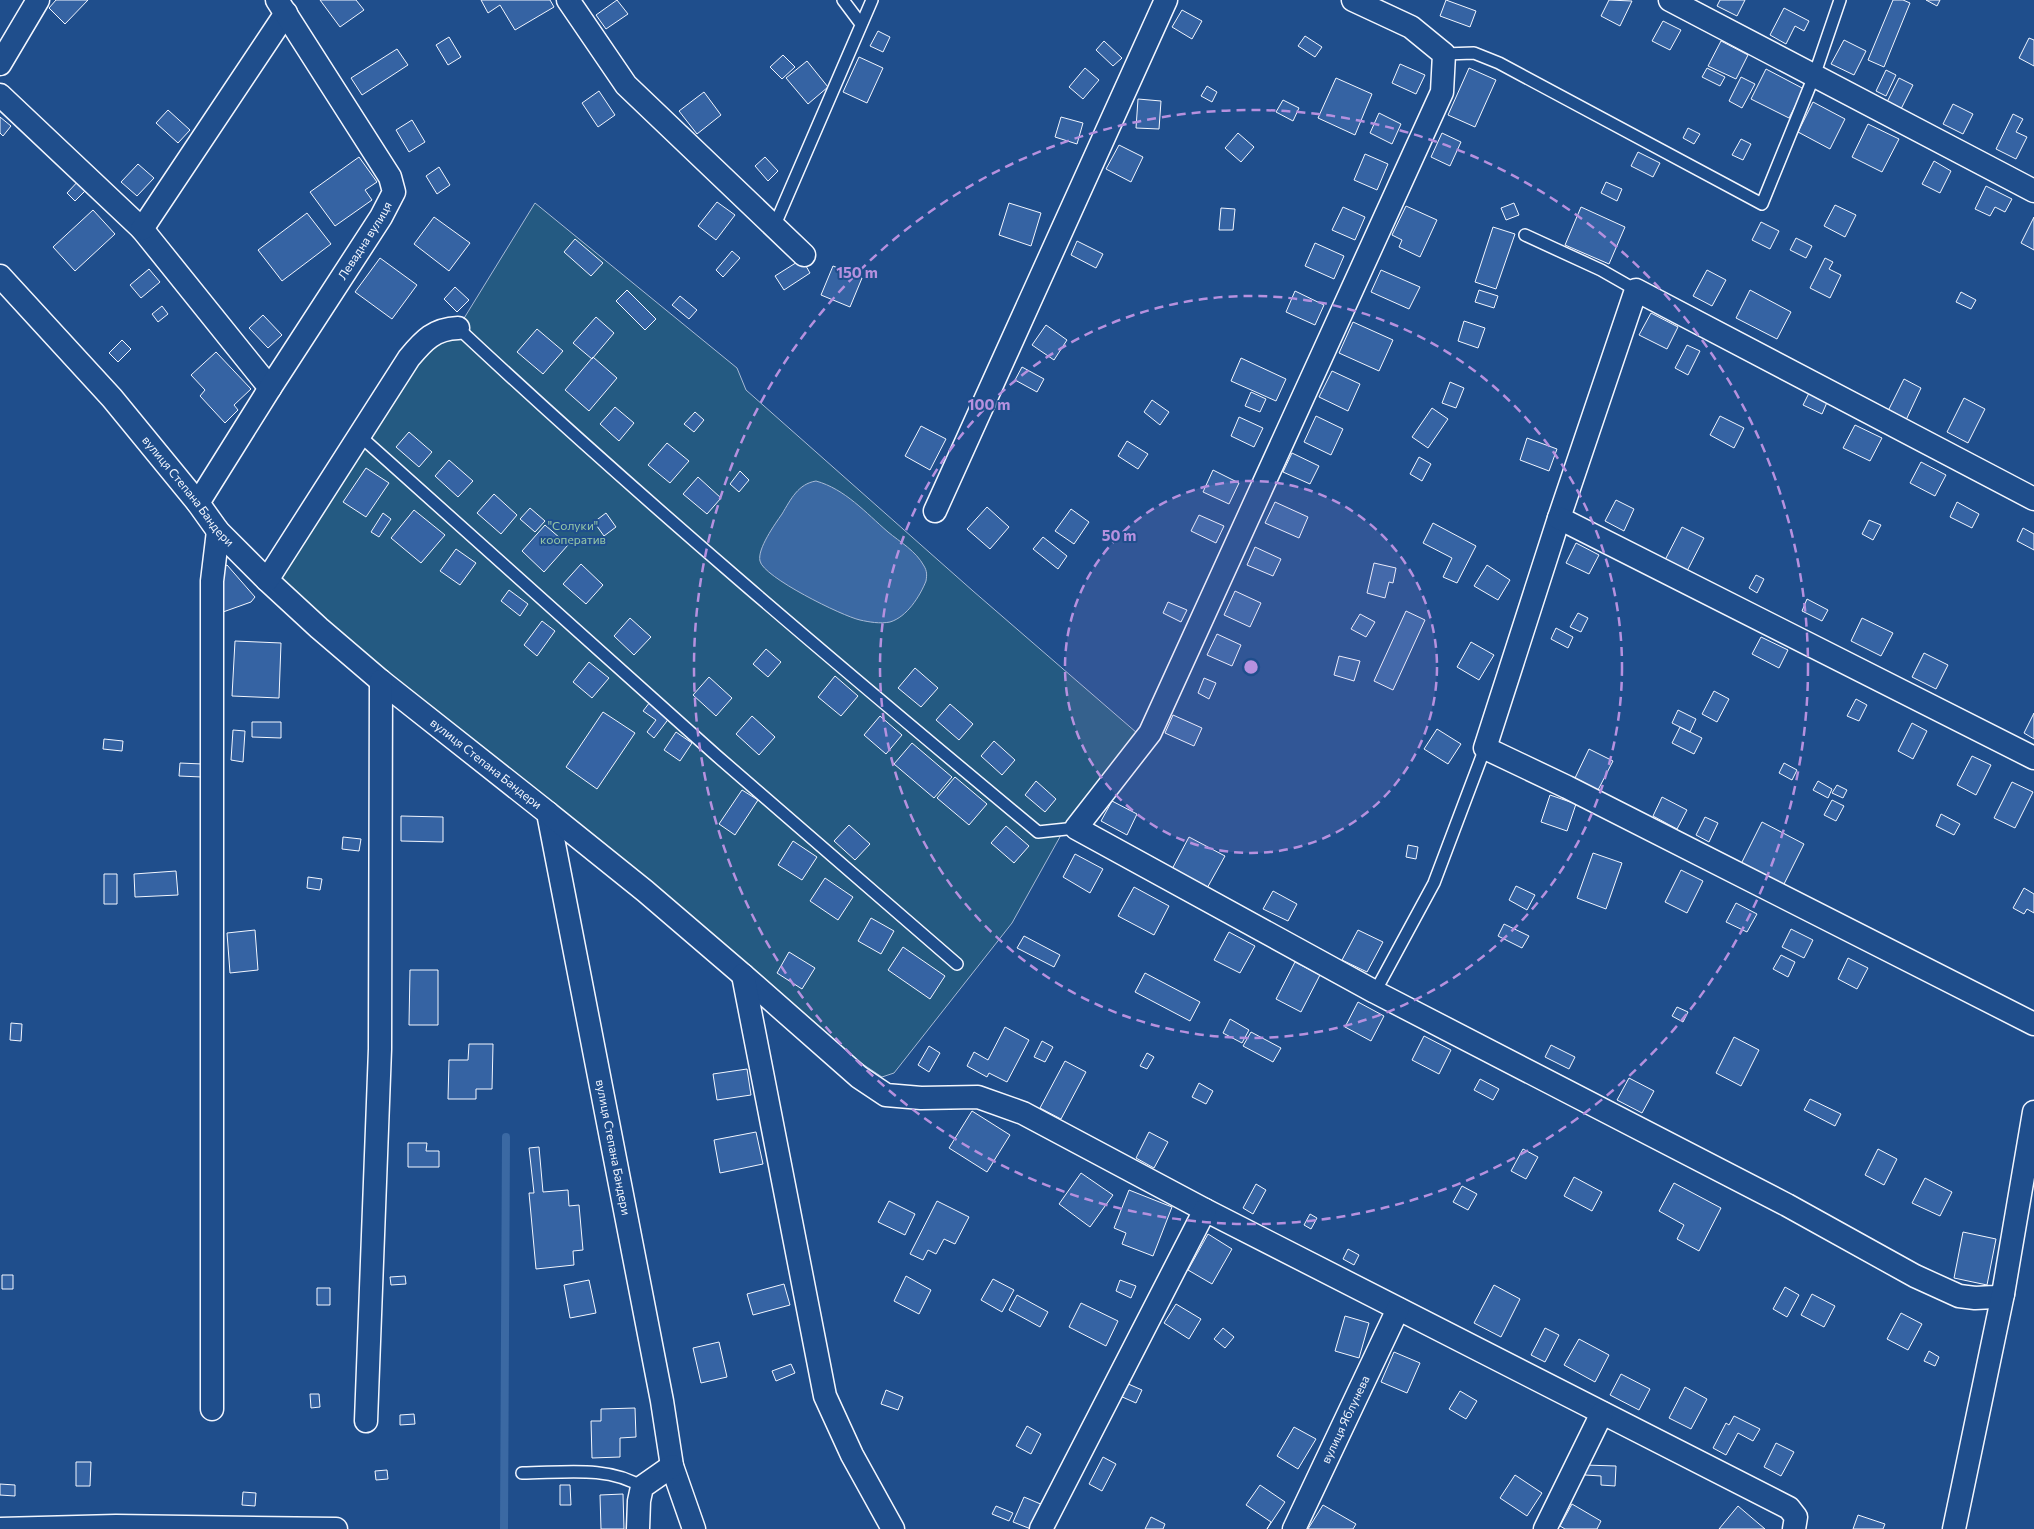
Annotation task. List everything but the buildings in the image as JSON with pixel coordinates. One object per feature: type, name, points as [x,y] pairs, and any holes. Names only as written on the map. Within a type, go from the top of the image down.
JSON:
[{"type":"street","points":[[0,64],[38,0]]},
{"type":"street","points":[[568,0],[626,85],[804,255]]},
{"type":"street","points":[[935,511],[1166,0]]},
{"type":"street","points":[[1353,0],[1411,28],[1444,54],[1442,92],[1150,734],[1076,828],[1375,992],[1787,1205],[1932,1285],[1959,1296],[1975,1298],[1995,1297],[2003,1294]]},
{"type":"street","points":[[1670,0],[2034,192]]},
{"type":"street","name":"Левадна вулиця","points":[[142,229],[281,6],[390,176],[394,192],[382,218],[270,388],[198,503]]},
{"type":"street","points":[[0,95],[142,229],[270,388]]},
{"type":"street","name":"вулиця Степана Бандери","points":[[0,276],[112,398],[198,503],[218,531],[267,580],[381,682],[548,813],[662,1401],[672,1466],[694,1529]]},
{"type":"street","points":[[2034,499],[1636,290],[1559,518],[1485,748],[1576,791],[2034,1024]]},
{"type":"street","points":[[267,580],[418,347],[438,331],[458,328]]},
{"type":"street","points":[[1559,518],[2034,758]]},
{"type":"street","points":[[212,1409],[212,581],[218,531]]},
{"type":"street","points":[[366,1421],[380,1049],[381,682]]},
{"type":"street","points":[[548,813],[645,891],[859,1077],[886,1095],[921,1098],[978,1097],[1023,1113],[1205,1210],[1789,1508],[1796,1517],[1794,1529]]},
{"type":"street","points":[[743,975],[825,1396],[852,1454],[893,1529]]},
{"type":"street","points":[[1954,1529],[2003,1294],[2034,1112]]},
{"type":"street","points":[[1041,1529],[1205,1210]]},
{"type":"street","name":"вулиця Яблунева","points":[[1294,1529],[1398,1309]]},
{"type":"street","points":[[1545,1529],[1602,1412]]},
{"type":"street","points":[[638,1529],[639,1501],[642,1487],[672,1466]]},
{"type":"street","points":[[0,1529],[336,1529]]},
{"type":"lane","points":[[843,0],[862,24]]},
{"type":"lane","points":[[774,227],[872,0]]},
{"type":"lane","points":[[1444,54],[1474,53],[1499,63],[1762,204],[1814,76],[1840,0]]},
{"type":"lane","points":[[1525,235],[1601,270],[1636,290]]},
{"type":"lane","points":[[458,328],[561,424],[831,659],[1038,832],[1076,828]]},
{"type":"lane","points":[[360,436],[717,756],[957,964]]},
{"type":"lane","points":[[1375,992],[1434,883],[1485,748]]},
{"type":"lane","points":[[522,1473],[592,1472],[630,1480],[642,1487]]},
{"type":"green space","name":"\"Солуки\" кооператив","points":[[535,203],[737,368],[746,390],[1137,733],[1071,817],[1012,923],[894,1073],[882,1077],[858,1061],[750,969],[356,648],[284,580],[267,580],[424,351],[458,328]]},
{"type":"shaded area","points":[[816,481],[827,485],[855,502],[921,561],[926,571],[926,581],[912,605],[902,616],[886,623],[871,622],[851,617],[788,586],[764,568],[760,561],[761,550],[771,530],[800,489],[804,485]]},
{"type":"waterway","points":[[504,1529],[506,1137]]}]
